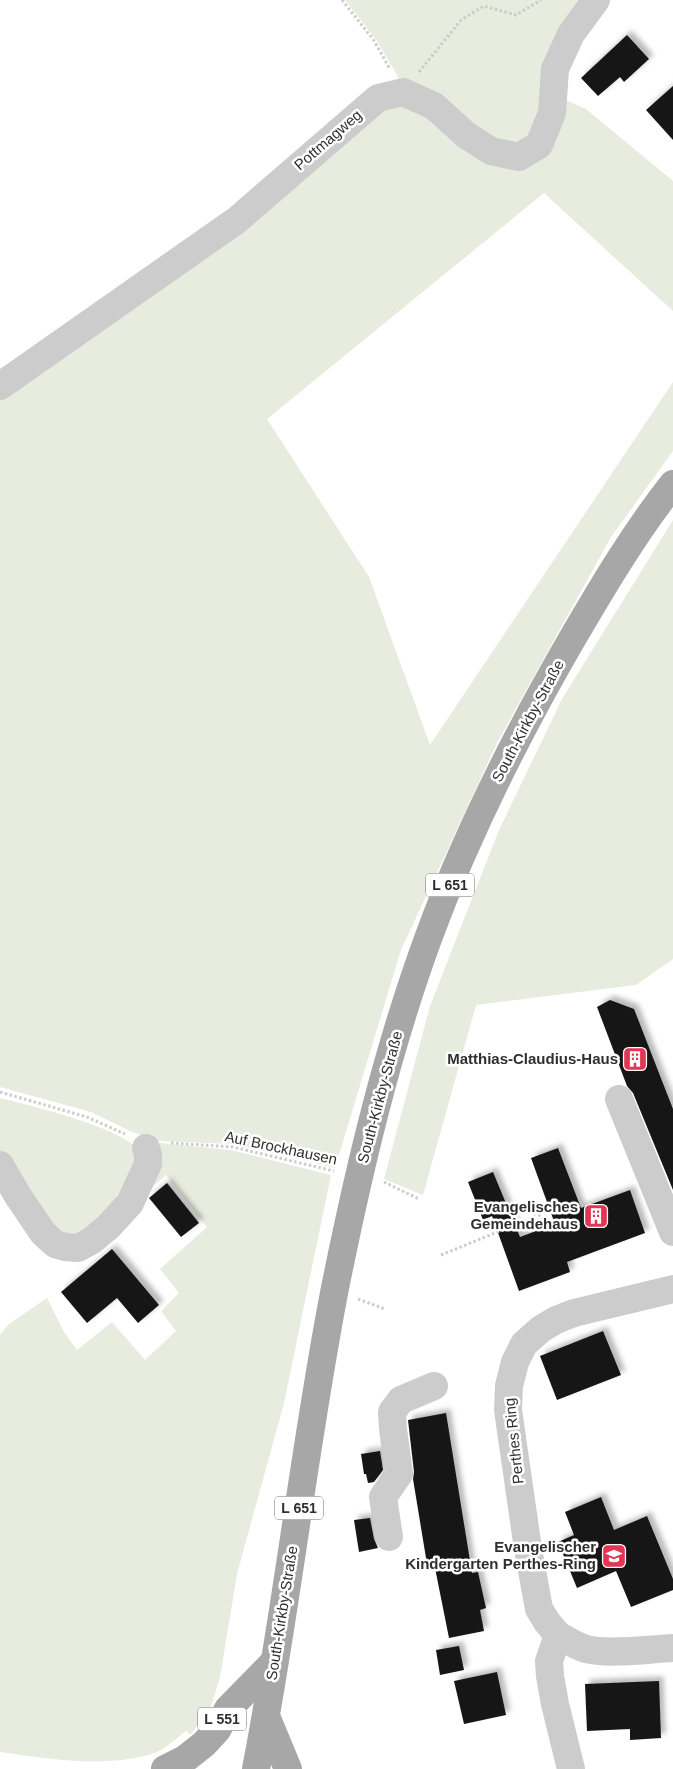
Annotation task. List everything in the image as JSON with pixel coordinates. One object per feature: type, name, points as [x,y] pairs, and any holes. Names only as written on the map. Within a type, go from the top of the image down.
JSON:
[{"type":"main road","name":"South-Kirkby-Straße","points":[[256,1769],[328,1328],[359,1176],[404,1011],[429,936],[455,871],[537,699],[593,603],[654,508],[673,484]]},
{"type":"main road","name":"L 551","points":[[165,1769],[185,1759],[204,1744],[216,1730],[228,1709],[274,1662]]},
{"type":"main road","name":"L 551","points":[[266,1716],[288,1769]]},
{"type":"street","points":[[403,92],[434,106],[466,135],[491,151],[519,157],[539,144],[552,113],[555,69],[572,34],[596,0]]},
{"type":"street","name":"Pottmagweg","points":[[0,386],[237,220],[378,98],[403,92]]},
{"type":"street","points":[[619,1099],[673,1232]]},
{"type":"street","points":[[0,1165],[18,1196],[43,1232],[55,1244],[78,1248],[91,1241],[130,1203],[148,1164],[146,1148]]},
{"type":"street","name":"Perthes Ring","points":[[673,1289],[574,1313],[541,1328],[524,1344],[515,1362],[509,1386],[508,1410],[539,1609],[547,1622],[558,1635],[589,1650],[673,1648]]},
{"type":"street","points":[[389,1537],[383,1497],[399,1474],[392,1412],[401,1400],[434,1386]]},
{"type":"street","points":[[558,1635],[549,1661],[555,1704],[571,1769]]},
{"type":"path","points":[[342,0],[373,39],[403,92],[461,20],[484,6],[516,15],[541,0]]},
{"type":"path","points":[[0,1092],[87,1117],[133,1138],[146,1148]]},
{"type":"path","name":"Auf Brockhausen","points":[[146,1148],[159,1142],[233,1147],[385,1183],[419,1199]]},
{"type":"path","points":[[441,1255],[539,1215],[546,1222]]},
{"type":"shaded area","points":[[345,0],[601,0],[596,5],[558,97],[586,109],[673,181],[673,311],[544,193],[267,419],[369,577],[430,745],[673,382],[673,451],[611,537],[497,743],[401,950],[335,1168],[234,1144],[156,1141],[91,1112],[0,1087],[0,392],[406,90],[375,38]]},
{"type":"shaded area","points":[[673,520],[673,959],[636,985],[476,1005],[423,1195],[384,1179],[430,1006],[499,830],[562,699]]},
{"type":"shaded area","points":[[0,1098],[75,1118],[96,1126],[130,1142],[139,1151],[142,1161],[90,1235],[61,1240],[0,1154]]},
{"type":"shaded area","points":[[160,1143],[231,1150],[331,1175],[284,1403],[237,1574],[220,1677],[210,1709],[190,1735],[186,1731],[157,1752],[120,1760],[79,1761],[0,1752],[0,1335],[9,1324],[47,1298],[64,1332],[77,1350],[112,1322],[145,1360],[176,1331],[161,1311],[179,1293],[160,1269],[207,1227],[166,1175],[150,1189],[148,1149]]},
{"type":"building","points":[[627,35],[649,59],[624,82],[620,77],[598,96],[581,78]]},
{"type":"building","points":[[673,86],[673,140],[646,110]]},
{"type":"building","name":"Matthias-Claudius-Haus","points":[[610,1000],[634,1009],[673,1109],[673,1190],[633,1093],[627,1086],[597,1007]]},
{"type":"building","name":"Evangelisches Gemeindehaus","points":[[558,1148],[581,1208],[630,1190],[645,1233],[567,1262],[570,1272],[519,1291],[492,1216],[483,1220],[468,1182],[493,1172],[520,1237],[555,1224],[531,1158]]},
{"type":"building","points":[[167,1183],[199,1223],[181,1237],[149,1198]]},
{"type":"building","points":[[112,1249],[159,1305],[138,1323],[117,1298],[87,1323],[61,1292]]},
{"type":"building","points":[[603,1331],[621,1375],[557,1400],[540,1356]]},
{"type":"building","points":[[446,1413],[472,1573],[478,1572],[486,1608],[480,1610],[484,1631],[449,1638],[434,1563],[427,1564],[413,1479],[414,1472],[408,1420]]},
{"type":"building","points":[[380,1451],[383,1470],[374,1482],[368,1483],[366,1474],[364,1474],[361,1454]]},
{"type":"building","name":"Evangelischer Kindergarten Perthes-Ring","points":[[601,1497],[614,1530],[647,1516],[673,1579],[673,1590],[631,1607],[616,1571],[577,1588],[558,1542],[574,1535],[565,1512]]},
{"type":"building","points":[[370,1518],[374,1539],[378,1548],[359,1552],[354,1520]]},
{"type":"building","points":[[459,1646],[464,1670],[440,1675],[436,1650]]},
{"type":"building","points":[[497,1672],[506,1715],[464,1724],[454,1681]]},
{"type":"building","points":[[659,1681],[661,1738],[630,1740],[630,1729],[587,1731],[585,1684]]},
{"type":"place","name":"Matthias-Claudius-Haus","points":[[635,1059]]},
{"type":"place","name":"Evangelisches Gemeindehaus","points":[[596,1216]]},
{"type":"place","name":"Evangelischer Kindergarten Perthes-Ring","points":[[614,1556]]}]
